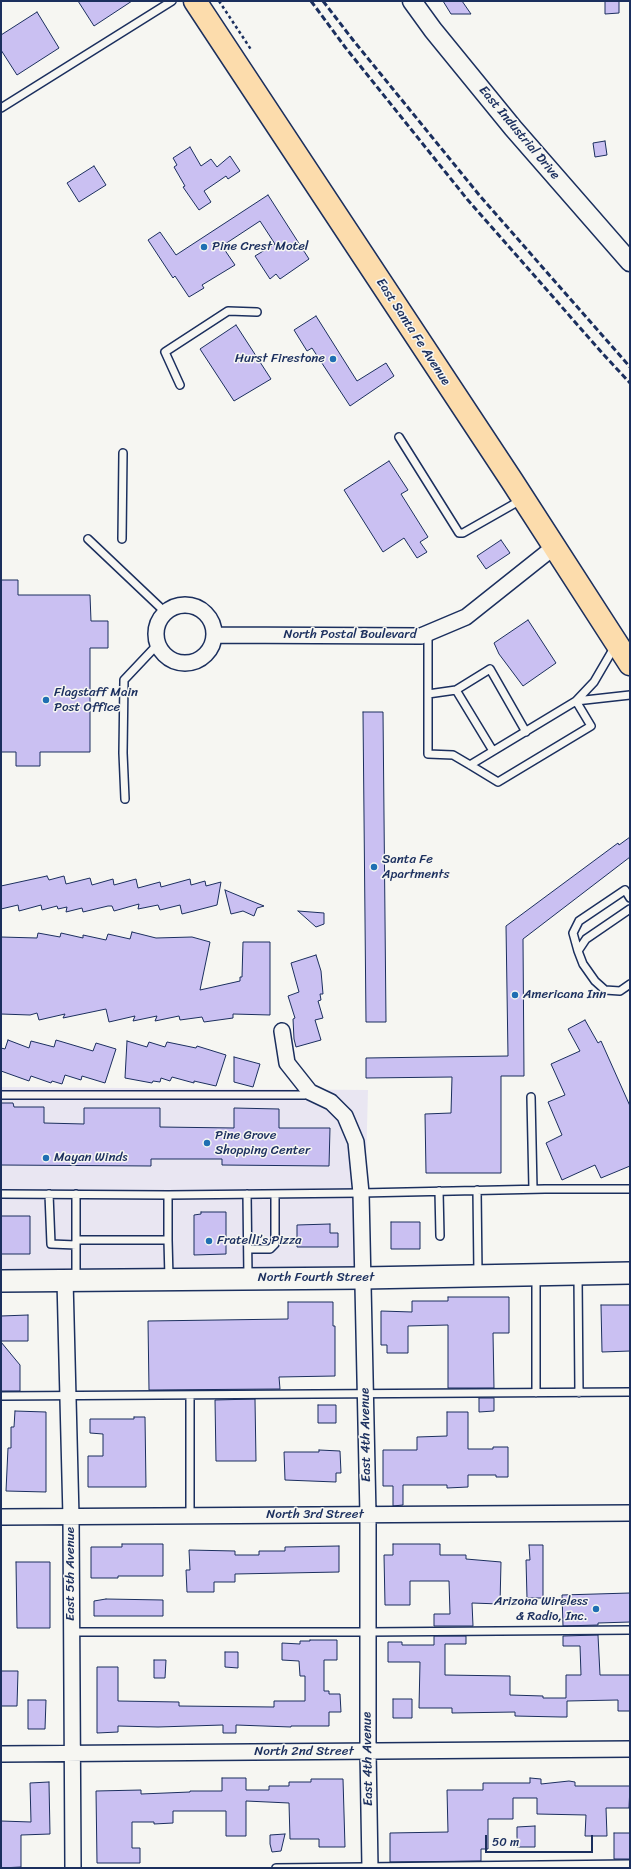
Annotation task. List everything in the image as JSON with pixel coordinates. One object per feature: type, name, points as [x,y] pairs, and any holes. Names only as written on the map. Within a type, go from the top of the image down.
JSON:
[{"type":"main road","name":"East Santa Fe Avenue","points":[[195,1],[523,498],[630,664]]},
{"type":"main road","name":"North Fourth Street","points":[[1,1281],[363,1278],[630,1273]]},
{"type":"street","name":"East Industrial Drive","points":[[412,1],[433,30],[513,128],[630,262]]},
{"type":"street","name":"North Postal Boulevard","points":[[214,635],[421,636],[466,617],[554,547]]},
{"type":"street","points":[[183,604],[197,608],[208,616],[213,625],[214,635],[212,645],[207,654],[199,660],[189,663],[170,659],[162,652],[156,636],[157,627],[165,612],[173,607],[183,604]]},
{"type":"street","name":"East 4th Avenue","points":[[282,1031],[287,1063],[310,1092],[331,1102],[345,1116],[356,1142],[361,1193],[366,1394],[370,1867]]},
{"type":"street","name":"East 5th Avenue","points":[[70,1280],[68,1396],[71,1517],[73,1868]]},
{"type":"street","name":"North 3rd Street","points":[[1,1517],[630,1513]]},
{"type":"street","name":"North 2nd Street","points":[[1,1754],[630,1749]]},
{"type":"lane","points":[[1,108],[172,1]]},
{"type":"lane","points":[[180,385],[165,352],[228,311],[257,312]]},
{"type":"lane","points":[[399,437],[459,533],[463,533],[523,498]]},
{"type":"lane","points":[[122,539],[123,453]]},
{"type":"lane","points":[[88,539],[165,612]]},
{"type":"lane","points":[[428,633],[428,754],[453,755],[498,782],[591,726],[576,701]]},
{"type":"lane","points":[[470,765],[576,701],[594,682],[617,643]]},
{"type":"lane","points":[[125,799],[123,753],[124,680],[158,644]]},
{"type":"lane","points":[[428,694],[456,690],[490,669],[526,732]]},
{"type":"lane","points":[[456,690],[493,752]]},
{"type":"lane","points":[[576,701],[630,695]]},
{"type":"lane","points":[[630,898],[625,890],[579,921],[573,933],[583,964],[595,981],[605,990],[620,991],[630,984]]},
{"type":"lane","points":[[578,951],[586,939],[630,909]]},
{"type":"lane","points":[[1,1095],[304,1095],[310,1092]]},
{"type":"lane","points":[[532,1097],[533,1189]]},
{"type":"lane","points":[[1,1194],[168,1195],[533,1189],[630,1189]]},
{"type":"lane","points":[[477,1190],[478,1276]]},
{"type":"lane","points":[[439,1191],[440,1236]]},
{"type":"lane","points":[[49,1194],[51,1244],[168,1240]]},
{"type":"lane","points":[[70,1280],[76,1242],[76,1194]]},
{"type":"lane","points":[[247,1194],[248,1279]]},
{"type":"lane","points":[[248,1249],[270,1249],[275,1244],[274,1194]]},
{"type":"lane","points":[[168,1195],[169,1280]]},
{"type":"lane","points":[[578,1274],[579,1392]]},
{"type":"lane","points":[[536,1275],[536,1393]]},
{"type":"lane","points":[[1,1396],[630,1392]]},
{"type":"lane","points":[[190,1395],[190,1516]]},
{"type":"lane","points":[[72,1632],[630,1630]]},
{"type":"lane","points":[[276,1868],[630,1864]]},
{"type":"shaded area","points":[[1,1087],[368,1090],[363,1278],[1,1279]]},
{"type":"building","points":[[78,1],[132,1],[94,26]]},
{"type":"building","points":[[443,1],[462,1],[471,14],[451,14]]},
{"type":"building","points":[[605,1],[619,1],[619,13],[605,14]]},
{"type":"building","points":[[37,12],[59,48],[17,75],[1,50],[1,35]]},
{"type":"building","points":[[605,141],[607,155],[595,157],[593,143]]},
{"type":"building","name":"Pine Crest Motel","points":[[190,147],[201,166],[211,159],[217,167],[230,156],[240,171],[228,179],[226,176],[204,191],[211,202],[199,210],[183,187],[185,186],[174,167],[177,165],[173,158]]},
{"type":"building","points":[[94,166],[106,185],[79,202],[67,183]]},
{"type":"building","points":[[268,195],[309,259],[280,279],[276,274],[270,279],[255,256],[275,244],[260,221],[222,246],[235,265],[202,285],[204,288],[189,297],[175,276],[173,278],[148,240],[160,232],[176,255]]},
{"type":"building","points":[[316,316],[357,381],[386,363],[394,376],[350,406],[312,348],[307,351],[294,330]]},
{"type":"building","points":[[236,325],[271,379],[234,401],[200,349]]},
{"type":"building","points":[[389,461],[408,490],[401,494],[428,537],[420,542],[427,552],[417,558],[404,538],[383,552],[344,490]]},
{"type":"building","points":[[501,540],[510,553],[486,569],[477,556]]},
{"type":"building","name":"Flagstaff Main Post Office","points":[[1,580],[18,580],[18,595],[90,595],[91,621],[108,621],[108,648],[90,648],[90,752],[40,752],[40,766],[16,766],[16,752],[1,752]]},
{"type":"building","points":[[528,620],[556,663],[523,686],[499,654],[494,643]]},
{"type":"building","name":"Santa Fe Apartments","points":[[363,712],[383,712],[386,1022],[366,1022]]},
{"type":"building","points":[[630,837],[630,857],[523,939],[524,1076],[501,1076],[501,1173],[426,1173],[425,1114],[451,1113],[452,1077],[366,1078],[366,1058],[508,1056],[506,926],[618,843],[619,845]]},
{"type":"building","points":[[47,876],[49,880],[64,876],[66,884],[90,878],[92,885],[113,879],[114,885],[136,879],[138,888],[160,882],[161,887],[190,879],[191,885],[205,881],[206,886],[221,882],[217,905],[182,914],[180,905],[160,910],[158,905],[138,909],[139,904],[114,911],[112,906],[108,906],[83,912],[82,908],[66,912],[67,907],[58,909],[57,906],[42,910],[41,905],[19,911],[18,905],[1,909],[1,886]]},
{"type":"building","points":[[225,890],[264,906],[257,908],[254,916],[243,911],[231,914]]},
{"type":"building","points":[[298,911],[324,913],[324,924],[316,927]]},
{"type":"building","points":[[132,932],[156,938],[192,937],[210,942],[200,990],[240,981],[240,977],[242,977],[243,942],[270,942],[270,1015],[233,1014],[233,1018],[204,1022],[202,1017],[180,1020],[179,1016],[155,1021],[157,1016],[133,1021],[135,1016],[109,1022],[106,1009],[63,1018],[65,1014],[39,1020],[37,1013],[30,1015],[1,1014],[1,937],[37,938],[38,933],[60,937],[61,933],[83,938],[83,935],[106,940],[108,934],[130,939]]},
{"type":"building","points":[[316,955],[321,971],[323,994],[320,994],[321,1000],[318,1001],[323,1018],[315,1020],[321,1040],[296,1047],[293,1019],[295,1018],[288,996],[299,992],[291,963]]},
{"type":"building","points":[[585,1020],[598,1043],[601,1041],[630,1106],[630,1166],[601,1178],[595,1165],[562,1180],[546,1143],[562,1135],[548,1102],[565,1095],[551,1064],[580,1051],[568,1029]]},
{"type":"building","points":[[8,1040],[29,1048],[31,1041],[54,1047],[56,1040],[93,1051],[96,1043],[116,1049],[105,1083],[82,1076],[81,1080],[65,1075],[62,1084],[52,1081],[51,1083],[31,1076],[29,1081],[1,1071],[1,1048],[5,1049]]},
{"type":"building","points":[[127,1041],[147,1047],[149,1042],[165,1047],[167,1042],[196,1048],[197,1046],[226,1055],[216,1086],[194,1081],[194,1083],[172,1077],[170,1081],[161,1078],[160,1082],[153,1081],[152,1083],[125,1078]]},
{"type":"building","points":[[234,1057],[260,1064],[253,1087],[234,1082]]},
{"type":"building","name":"Pine Grove Shopping Center","points":[[1,1103],[13,1103],[14,1107],[44,1107],[44,1123],[84,1124],[84,1108],[160,1108],[160,1127],[234,1128],[234,1108],[279,1109],[279,1128],[330,1128],[329,1166],[222,1165],[222,1159],[151,1159],[151,1166],[1,1165]]},
{"type":"building","points":[[201,1212],[226,1212],[226,1254],[194,1255],[194,1215],[201,1214]]},
{"type":"building","points":[[1,1216],[30,1216],[30,1254],[1,1254]]},
{"type":"building","points":[[391,1222],[420,1222],[420,1249],[391,1249]]},
{"type":"building","points":[[330,1224],[330,1233],[338,1233],[338,1247],[297,1247],[297,1225]]},
{"type":"building","points":[[448,1297],[509,1297],[509,1333],[493,1333],[494,1388],[448,1388],[448,1325],[408,1326],[408,1353],[387,1353],[387,1345],[381,1345],[381,1311],[412,1312],[412,1301],[448,1301]]},
{"type":"building","points":[[288,1302],[333,1302],[333,1326],[335,1326],[335,1376],[279,1377],[280,1389],[149,1390],[148,1321],[288,1319]]},
{"type":"building","points":[[601,1305],[630,1305],[630,1351],[602,1352]]},
{"type":"building","points":[[28,1315],[28,1341],[1,1341],[1,1316]]},
{"type":"building","points":[[1,1342],[20,1365],[20,1391],[1,1391]]},
{"type":"building","points":[[479,1398],[494,1398],[494,1411],[479,1412]]},
{"type":"building","points":[[255,1399],[256,1461],[216,1461],[215,1400]]},
{"type":"building","points":[[318,1405],[336,1405],[336,1423],[318,1423]]},
{"type":"building","points":[[15,1411],[46,1412],[46,1492],[6,1491],[8,1448],[11,1448],[11,1427],[14,1427]]},
{"type":"building","points":[[447,1412],[468,1412],[468,1449],[493,1449],[493,1447],[508,1447],[508,1477],[496,1477],[496,1475],[468,1475],[468,1487],[447,1488],[447,1485],[403,1485],[403,1505],[393,1506],[393,1486],[383,1486],[383,1450],[417,1450],[417,1437],[447,1436]]},
{"type":"building","points":[[134,1417],[145,1417],[146,1487],[88,1487],[88,1456],[103,1456],[103,1434],[90,1433],[90,1419],[134,1419]]},
{"type":"building","points":[[319,1450],[340,1451],[341,1473],[336,1473],[336,1482],[285,1480],[284,1452],[319,1452]]},
{"type":"building","points":[[122,1544],[163,1544],[163,1576],[118,1576],[118,1578],[91,1578],[91,1547],[122,1547]]},
{"type":"building","points":[[393,1544],[440,1544],[440,1555],[466,1555],[466,1559],[501,1562],[500,1604],[472,1603],[473,1626],[434,1626],[434,1614],[450,1614],[449,1581],[410,1581],[410,1605],[385,1605],[384,1555],[393,1555]]},
{"type":"building","points":[[529,1545],[543,1545],[543,1598],[527,1598],[526,1560],[530,1560]]},
{"type":"building","points":[[339,1546],[339,1572],[235,1574],[235,1582],[214,1582],[214,1592],[187,1592],[186,1570],[190,1570],[189,1550],[235,1551],[235,1555],[259,1555],[259,1551],[285,1551],[285,1547]]},
{"type":"building","points":[[16,1562],[50,1562],[50,1628],[17,1628]]},
{"type":"building","name":"Arizona Wireless & Radio, Inc.","points":[[630,1593],[630,1622],[563,1626],[562,1595]]},
{"type":"building","points":[[106,1599],[163,1600],[163,1616],[94,1616],[94,1601]]},
{"type":"building","points":[[598,1635],[600,1675],[630,1675],[630,1711],[618,1711],[618,1700],[567,1701],[567,1717],[515,1716],[515,1712],[452,1713],[452,1708],[419,1708],[420,1662],[388,1662],[388,1642],[402,1642],[402,1645],[434,1645],[434,1636],[466,1636],[466,1644],[445,1644],[445,1675],[510,1676],[510,1695],[543,1696],[543,1698],[566,1698],[566,1675],[581,1675],[580,1646],[563,1646],[563,1636]]},
{"type":"building","points":[[337,1640],[337,1660],[324,1660],[324,1691],[329,1691],[329,1694],[340,1694],[341,1712],[329,1712],[329,1726],[291,1727],[236,1725],[236,1733],[223,1733],[223,1725],[158,1727],[118,1726],[118,1732],[97,1733],[97,1667],[118,1667],[118,1701],[179,1702],[179,1706],[274,1707],[274,1701],[305,1701],[305,1676],[300,1676],[299,1661],[282,1660],[282,1643],[300,1644],[300,1641]]},
{"type":"building","points":[[225,1652],[238,1652],[238,1668],[225,1667]]},
{"type":"building","points":[[154,1660],[166,1660],[165,1678],[154,1678]]},
{"type":"building","points":[[1,1671],[18,1671],[17,1706],[1,1706]]},
{"type":"building","points":[[393,1699],[412,1699],[412,1718],[393,1718]]},
{"type":"building","points":[[28,1700],[46,1700],[45,1729],[28,1729]]},
{"type":"building","points":[[222,1778],[246,1778],[246,1790],[269,1790],[269,1786],[289,1786],[289,1782],[311,1782],[311,1779],[343,1779],[345,1847],[319,1847],[319,1839],[290,1839],[289,1803],[246,1801],[246,1836],[226,1836],[226,1811],[173,1811],[173,1823],[154,1824],[154,1822],[132,1822],[132,1848],[140,1848],[140,1863],[97,1863],[96,1791],[141,1790],[141,1794],[222,1791]]},
{"type":"building","points":[[530,1778],[541,1779],[541,1784],[569,1781],[575,1782],[575,1786],[630,1786],[629,1808],[606,1808],[607,1836],[585,1836],[586,1815],[537,1814],[537,1798],[513,1798],[513,1819],[488,1819],[488,1849],[481,1849],[481,1861],[390,1862],[390,1833],[448,1832],[447,1790],[483,1790],[483,1783],[530,1783]]},
{"type":"building","points":[[49,1782],[50,1834],[21,1835],[21,1867],[1,1868],[1,1821],[31,1822],[30,1783]]},
{"type":"building","points":[[535,1826],[535,1847],[517,1847],[517,1827]]},
{"type":"building","points":[[614,1833],[630,1833],[630,1859],[614,1859]]},
{"type":"building","points":[[285,1834],[281,1851],[272,1852],[270,1835]]},
{"type":"railway","points":[[311,1],[345,47],[467,199],[630,383]]},
{"type":"railway","points":[[323,1],[480,196],[630,367]]},
{"type":"place","name":"Pine Crest Motel","points":[[204,247]]},
{"type":"place","name":"Hurst Firestone","points":[[333,359]]},
{"type":"place","name":"Flagstaff Main Post Office","points":[[46,700]]},
{"type":"place","name":"Santa Fe Apartments","points":[[374,867]]},
{"type":"place","name":"Americana Inn","points":[[515,995]]},
{"type":"place","name":"Pine Grove Shopping Center","points":[[207,1143]]},
{"type":"place","name":"Mayan Winds","points":[[46,1158]]},
{"type":"place","name":"Fratelli’s Pizza","points":[[209,1241]]},
{"type":"place","name":"Arizona Wireless & Radio, Inc.","points":[[596,1609]]}]
